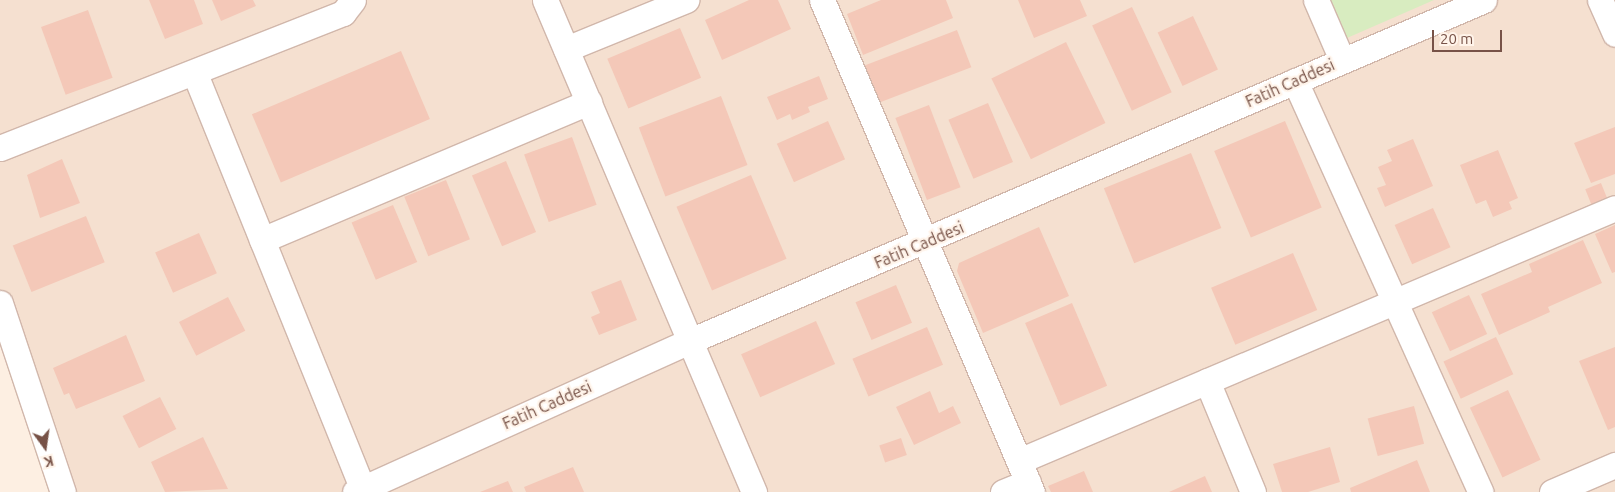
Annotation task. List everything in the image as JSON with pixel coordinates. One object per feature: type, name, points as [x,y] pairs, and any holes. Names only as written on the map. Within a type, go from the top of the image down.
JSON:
[{"type":"street","points":[[0,148],[195,74],[343,13],[354,0]]},
{"type":"street","points":[[545,0],[754,492]]},
{"type":"street","points":[[566,49],[686,0]]},
{"type":"street","points":[[822,0],[927,242],[1026,478]]},
{"type":"street","points":[[1316,0],[1342,60]]},
{"type":"street","name":"Fatih Caddesi","points":[[360,491],[690,341],[927,242],[1342,60],[1484,0]]},
{"type":"street","points":[[1600,0],[1615,34]]},
{"type":"street","points":[[195,74],[360,491]]},
{"type":"street","points":[[1296,80],[1481,492]]},
{"type":"street","points":[[262,240],[589,102]]},
{"type":"street","points":[[1003,492],[1207,381],[1615,208]]},
{"type":"street","points":[[0,303],[64,492]]},
{"type":"street","points":[[1207,381],[1253,492]]},
{"type":"street","points":[[1552,492],[1615,465]]},
{"type":"shaded area","points":[[0,0],[1615,0],[1615,492],[51,492],[0,341]]},
{"type":"green space","points":[[1320,0],[1434,0],[1347,38],[1340,38]]},
{"type":"building","points":[[149,0],[194,0],[203,24],[165,39]]},
{"type":"building","points":[[212,0],[253,0],[256,6],[221,21]]},
{"type":"building","points":[[749,0],[778,0],[791,29],[722,60],[705,20]]},
{"type":"building","points":[[881,0],[946,0],[953,18],[863,55],[847,14]]},
{"type":"building","points":[[1018,0],[1080,0],[1087,16],[1034,38]]},
{"type":"building","points":[[1132,7],[1172,92],[1132,111],[1092,26]]},
{"type":"building","points":[[88,10],[113,78],[66,95],[41,27]]},
{"type":"building","points":[[1193,16],[1218,69],[1183,86],[1158,32]]},
{"type":"building","points":[[680,28],[701,78],[628,109],[607,59]]},
{"type":"building","points":[[957,30],[971,67],[879,103],[865,65]]},
{"type":"building","points":[[1066,42],[1105,123],[1031,159],[991,78]]},
{"type":"building","points":[[401,51],[430,119],[281,182],[252,114]]},
{"type":"building","points":[[819,76],[828,99],[808,107],[810,112],[792,120],[790,114],[777,120],[767,97]]},
{"type":"building","points":[[721,96],[748,165],[665,197],[639,128]]},
{"type":"building","points":[[988,103],[1013,162],[973,179],[948,120]]},
{"type":"building","points":[[929,105],[961,187],[927,200],[895,118]]},
{"type":"building","points":[[828,121],[845,159],[794,182],[777,144]]},
{"type":"building","points":[[1285,121],[1322,208],[1251,238],[1214,151]]},
{"type":"building","points":[[1615,127],[1615,174],[1591,183],[1574,143]]},
{"type":"building","points":[[572,137],[597,205],[549,222],[524,154]]},
{"type":"building","points":[[1413,139],[1433,186],[1385,207],[1377,188],[1386,185],[1378,167],[1392,161],[1387,150]]},
{"type":"building","points":[[1498,150],[1518,198],[1509,202],[1512,209],[1493,217],[1486,200],[1476,204],[1460,165]]},
{"type":"building","points":[[1191,153],[1221,228],[1134,263],[1104,188]]},
{"type":"building","points":[[62,159],[80,203],[40,218],[27,175]]},
{"type":"building","points":[[506,161],[536,232],[502,246],[472,175]]},
{"type":"building","points":[[751,175],[787,259],[712,290],[676,207]]},
{"type":"building","points":[[446,180],[470,239],[428,256],[404,197]]},
{"type":"building","points":[[1601,183],[1607,198],[1591,204],[1585,189]]},
{"type":"building","points":[[393,205],[417,262],[376,280],[352,223]]},
{"type":"building","points":[[1433,208],[1450,247],[1412,264],[1395,225]]},
{"type":"building","points":[[86,216],[105,262],[31,292],[13,246]]},
{"type":"building","points":[[1615,225],[1615,272],[1612,273],[1595,234]]},
{"type":"building","points":[[1039,227],[1069,296],[983,333],[957,271],[959,263]]},
{"type":"building","points":[[199,233],[217,273],[173,293],[155,253]]},
{"type":"building","points":[[1583,240],[1602,283],[1548,307],[1550,312],[1499,335],[1481,294],[1532,272],[1529,264]]},
{"type":"building","points":[[1293,253],[1317,310],[1235,345],[1211,288]]},
{"type":"building","points":[[621,280],[637,320],[599,335],[591,317],[600,313],[591,292]]},
{"type":"building","points":[[896,285],[912,323],[872,340],[855,302]]},
{"type":"building","points":[[1469,295],[1487,334],[1450,351],[1432,312]]},
{"type":"building","points":[[228,297],[245,331],[196,356],[179,322]]},
{"type":"building","points":[[1072,303],[1107,386],[1060,406],[1025,323]]},
{"type":"building","points":[[816,321],[835,364],[760,397],[741,354]]},
{"type":"building","points":[[927,327],[943,365],[868,396],[852,359]]},
{"type":"building","points":[[126,335],[145,381],[76,409],[69,393],[64,395],[53,368]]},
{"type":"building","points":[[1496,337],[1513,374],[1461,399],[1443,362]]},
{"type":"building","points":[[1615,347],[1615,427],[1608,430],[1579,361]]},
{"type":"building","points":[[1508,390],[1541,460],[1502,478],[1470,408]]},
{"type":"building","points":[[930,391],[939,413],[953,406],[961,423],[914,445],[896,407]]},
{"type":"building","points":[[160,397],[176,429],[139,448],[123,416]]},
{"type":"building","points":[[1414,406],[1424,444],[1378,456],[1368,418]]},
{"type":"building","points":[[203,437],[228,489],[165,492],[151,462]]},
{"type":"building","points":[[901,438],[907,455],[885,463],[879,445]]},
{"type":"building","points":[[1330,447],[1340,482],[1308,492],[1282,492],[1273,464]]},
{"type":"building","points":[[1417,460],[1430,492],[1351,492],[1350,488]]},
{"type":"building","points":[[573,467],[584,492],[526,492],[524,487]]},
{"type":"building","points":[[1084,471],[1093,492],[1051,492],[1048,486]]},
{"type":"building","points":[[1205,476],[1212,492],[1169,492]]},
{"type":"building","points":[[508,481],[513,492],[480,492]]}]
